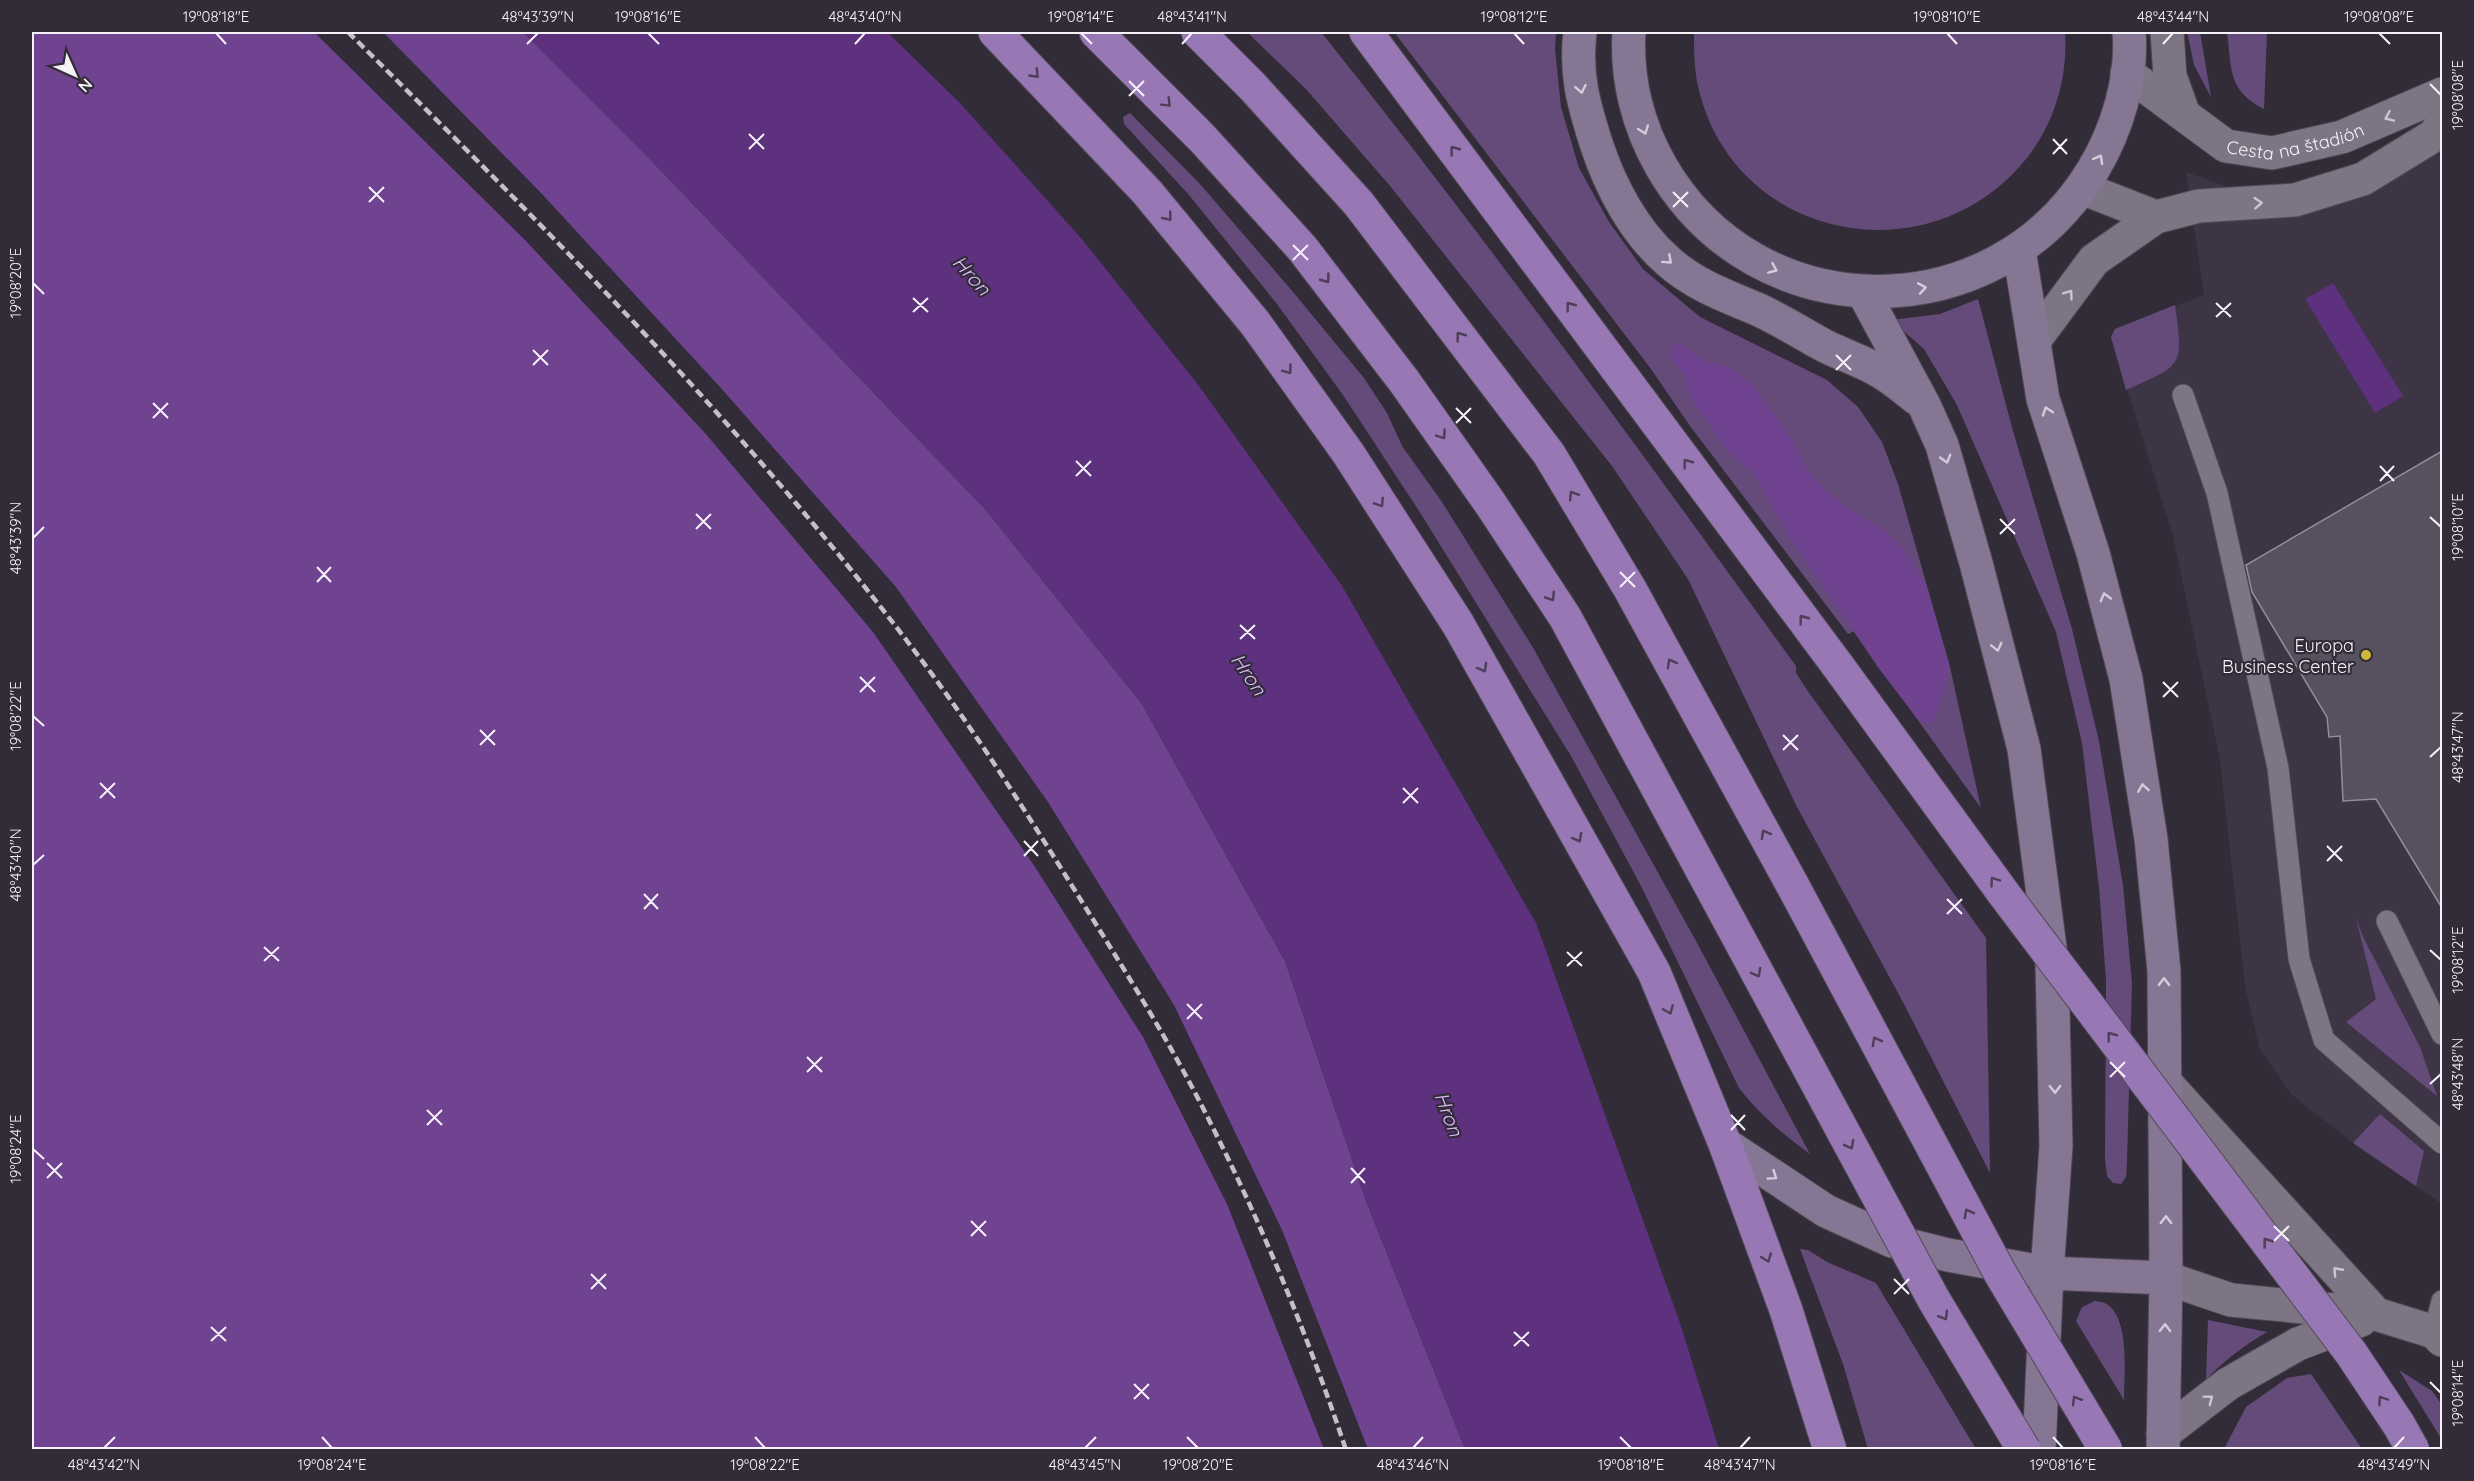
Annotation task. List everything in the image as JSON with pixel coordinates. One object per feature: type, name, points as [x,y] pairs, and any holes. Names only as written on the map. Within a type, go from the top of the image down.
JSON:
[{"type":"highway","points":[[995,32],[1147,192],[1255,323],[1348,453],[1458,624],[1654,972],[1725,1144],[1786,1310],[1830,1449]]},
{"type":"highway","points":[[1096,32],[1202,138],[1302,249],[1404,381],[1477,484],[1565,617],[1934,1300],[2024,1449]]},
{"type":"highway","points":[[1198,32],[1253,87],[1359,204],[1549,454],[1630,589],[1793,886],[2000,1273],[2106,1449]]},
{"type":"highway","points":[[1365,32],[1838,666],[2004,894],[2351,1353],[2413,1449]]},
{"type":"main road","points":[[1580,32],[1577,60],[1586,111],[1601,157],[1627,211],[1645,236],[1669,262],[1720,295],[1759,310],[1881,372],[1924,405]]},
{"type":"main road","points":[[1629,32],[1629,64],[1638,113],[1657,160],[1685,202],[1720,237],[1762,264],[1785,275],[1821,286],[1863,292],[1894,292],[1954,280],[1983,270],[2019,250],[2060,214],[2082,188],[2101,156],[2116,121],[2127,73],[2129,32]]},
{"type":"main road","points":[[2019,250],[2043,399],[2093,553],[2126,679],[2151,839],[2164,971],[2166,1278],[2163,1442]]},
{"type":"main road","points":[[1863,292],[1924,405],[1946,456],[2024,749],[2052,963],[2056,1146],[2047,1273],[2039,1449]]},
{"type":"main road","points":[[1725,1144],[1826,1211],[1893,1241],[1948,1255],[2047,1273],[2166,1278]]},
{"type":"street","points":[[2167,32],[2169,76],[2184,116]]},
{"type":"street","name":"Cesta na štadión","points":[[2127,73],[2226,146],[2272,153],[2342,137],[2442,94]]},
{"type":"street","points":[[2034,341],[2094,260],[2156,217],[2199,206],[2295,200],[2363,179],[2433,136],[2442,125]]},
{"type":"street","points":[[2082,188],[2156,217]]},
{"type":"street","points":[[2165,1082],[2376,1314]]},
{"type":"street","points":[[2166,1278],[2231,1300],[2376,1314],[2438,1336]]},
{"type":"street","points":[[2163,1442],[2228,1384],[2298,1344],[2376,1314]]},
{"type":"lane","points":[[2183,395],[2217,493],[2276,756],[2299,959],[2324,1040],[2442,1143]]},
{"type":"lane","points":[[2387,921],[2442,1034]]},
{"type":"lane","points":[[2438,1336],[2442,1301]]},
{"type":"shaded area","points":[[32,32],[314,32],[525,240],[705,433],[873,632],[1035,867],[1143,1037],[1227,1204],[1324,1449],[32,1449]]},
{"type":"shaded area","points":[[383,32],[523,32],[645,154],[985,509],[1142,704],[1285,961],[1366,1201],[1465,1449],[1368,1449],[1282,1230],[1174,1005],[1048,802],[896,587],[720,387],[542,194]]},
{"type":"shaded area","points":[[1247,32],[1321,32],[1443,188],[1621,426],[1796,666],[1796,673],[1807,690],[1986,938],[1990,1173],[1904,1004],[1796,805],[1688,579],[1612,466],[1391,187],[1305,88]]},
{"type":"shaded area","points":[[1394,32],[1556,32],[1555,49],[1561,107],[1579,168],[1609,222],[1643,269],[1700,317],[1827,380],[1858,407],[1882,442],[1898,484],[1950,667],[1981,808],[1854,631],[1848,634],[1690,426],[1651,369]]},
{"type":"shaded area","points":[[1694,32],[2065,32],[2064,66],[2058,99],[2036,145],[2026,159],[1985,197],[1938,220],[1888,230],[1838,226],[1791,209],[1750,179],[1718,138],[1698,86]]},
{"type":"shaded area","points":[[2187,32],[2200,32],[2211,97],[2194,65]]},
{"type":"shaded area","points":[[2227,32],[2267,32],[2264,109],[2252,102],[2237,86],[2231,68]]},
{"type":"shaded area","points":[[1130,113],[1200,184],[1293,292],[1364,378],[1387,413],[1402,446],[1442,502],[1532,646],[1696,941],[1810,1154],[1772,1124],[1739,1088],[1640,884],[1571,756],[1421,514],[1343,395],[1277,304],[1189,195],[1124,124],[1123,117]]},
{"type":"shaded area","points":[[2442,152],[2442,1204],[2353,1143],[2291,1094],[2259,1047],[2245,985],[2220,760],[2173,536],[2111,337],[2115,329],[2204,295],[2186,172],[2285,207],[2397,175]]},
{"type":"shaded area","points":[[1978,299],[2013,431],[2072,629],[2099,741],[2123,885],[2132,983],[2127,1161],[2126,1177],[2121,1184],[2113,1183],[2107,1176],[2105,1159],[2106,980],[2099,887],[2082,743],[2056,632],[1957,405],[1924,349],[1891,320],[1940,314]]},
{"type":"shaded area","points":[[2175,305],[2179,341],[2175,362],[2159,375],[2126,390],[2111,337],[2115,329]]},
{"type":"shaded area","points":[[1672,345],[1683,345],[1702,360],[1732,368],[1755,388],[1791,438],[1806,468],[1825,490],[1860,516],[1886,531],[1905,551],[1926,584],[1950,667],[1938,710],[1932,722],[1924,723],[1916,717],[1880,670],[1788,535],[1754,474],[1727,451],[1691,399],[1684,374],[1670,357]]},
{"type":"shaded area","points":[[2356,918],[2364,939],[2420,1047],[2437,1096],[2346,1022],[2376,999]]},
{"type":"shaded area","points":[[2380,1114],[2424,1151],[2416,1186],[2353,1143]]},
{"type":"shaded area","points":[[1800,1249],[1808,1250],[1827,1262],[1876,1283],[1976,1449],[1868,1449],[1843,1364]]},
{"type":"shaded area","points":[[2095,1301],[2108,1305],[2120,1323],[2125,1363],[2124,1400],[2076,1321],[2082,1307]]},
{"type":"shaded area","points":[[2208,1320],[2267,1332],[2235,1354],[2206,1380]]},
{"type":"shaded area","points":[[2399,1370],[2432,1391],[2442,1405],[2442,1440]]},
{"type":"shaded area","points":[[2311,1374],[2362,1449],[2224,1449],[2246,1407],[2287,1378]]},
{"type":"water","name":"Hron","points":[[523,32],[887,32],[959,102],[1081,238],[1199,386],[1342,586],[1536,923],[1680,1323],[1719,1449],[1465,1449],[1366,1201],[1285,961],[1142,704],[985,509],[645,154]]},
{"type":"water","points":[[2333,283],[2403,396],[2375,413],[2305,299]]},
{"type":"building","name":"Europa Business Center","points":[[2442,451],[2442,908],[2376,799],[2343,801],[2340,736],[2329,737],[2327,717],[2252,592],[2246,565]]},
{"type":"railway","points":[[348,32],[567,252],[708,403],[843,560],[907,641],[973,732],[1110,947],[1163,1034],[1196,1094],[1249,1204],[1284,1285],[1317,1367],[1346,1450]]},
{"type":"place","name":"Europa Business Center","points":[[2366,655]]}]
